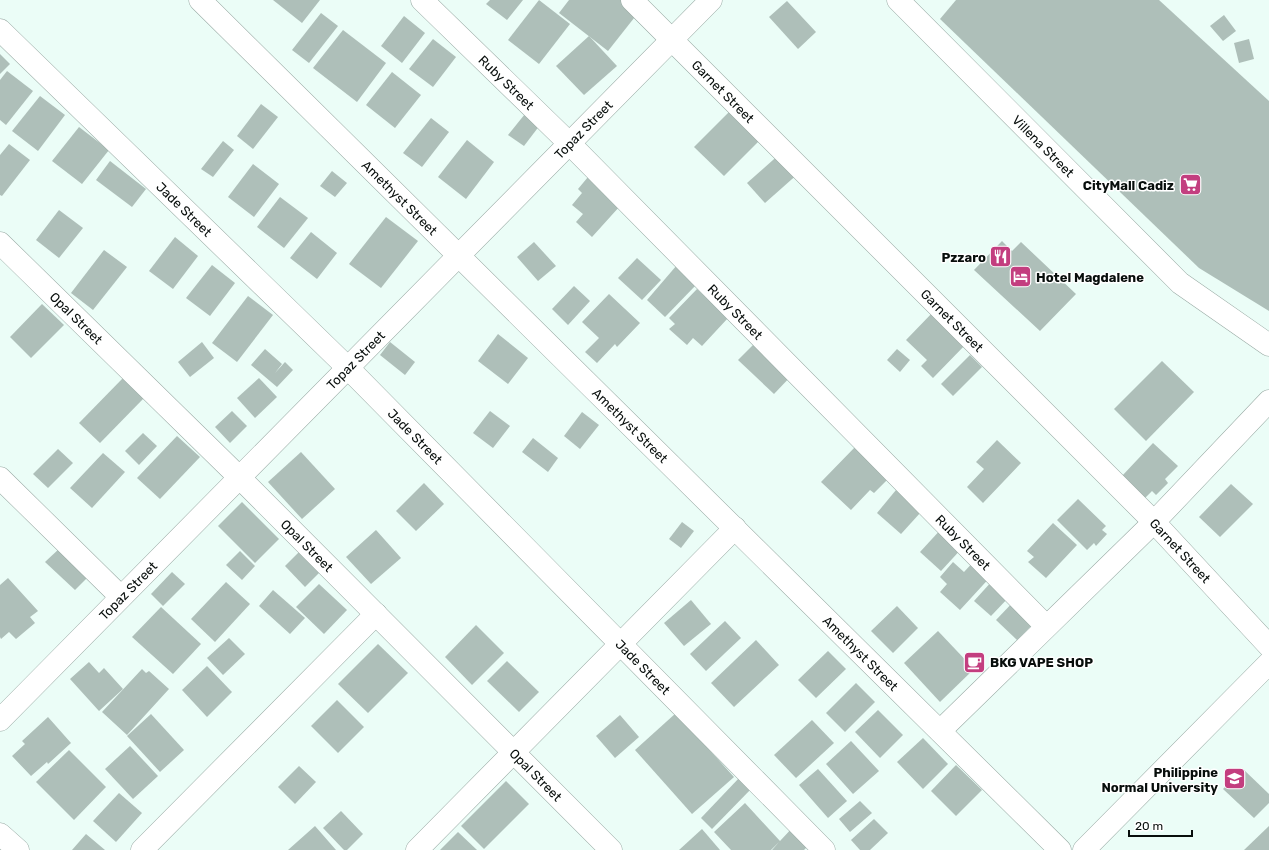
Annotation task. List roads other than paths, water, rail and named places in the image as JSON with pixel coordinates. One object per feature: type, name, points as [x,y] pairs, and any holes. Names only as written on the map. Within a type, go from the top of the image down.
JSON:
[{"type":"street","name":"Amethyst Street","points":[[200,0],[1060,850]]},
{"type":"street","name":"Ruby Street","points":[[422,0],[570,144],[1046,626]]},
{"type":"street","name":"Garnet Street","points":[[632,0],[1154,522],[1269,646]]},
{"type":"street","name":"Topaz Street","points":[[3,711],[121,597],[711,0]]},
{"type":"street","name":"Villena Street","points":[[898,0],[1180,283],[1269,345]]},
{"type":"street","name":"Jade Street","points":[[0,30],[348,368],[824,850]]},
{"type":"street","name":"Opal Street","points":[[0,243],[239,477],[611,850]]},
{"type":"street","points":[[940,731],[1154,522],[1269,401]]},
{"type":"street","points":[[0,478],[121,597]]},
{"type":"street","points":[[417,850],[735,528]]},
{"type":"street","points":[[142,850],[376,614]]},
{"type":"street","points":[[1084,850],[1269,663]]},
{"type":"street","points":[[0,834],[18,850]]},
{"type":"place","name":"CityMall Cadiz","points":[[1190,185]]},
{"type":"place","name":"Pzzaro","points":[[1001,257]]},
{"type":"place","name":"Hotel Magdalene","points":[[1021,277]]},
{"type":"place","name":"BKG VAPE SHOP","points":[[974,662]]},
{"type":"place","name":"Philippine Normal University","points":[[1234,779]]}]
